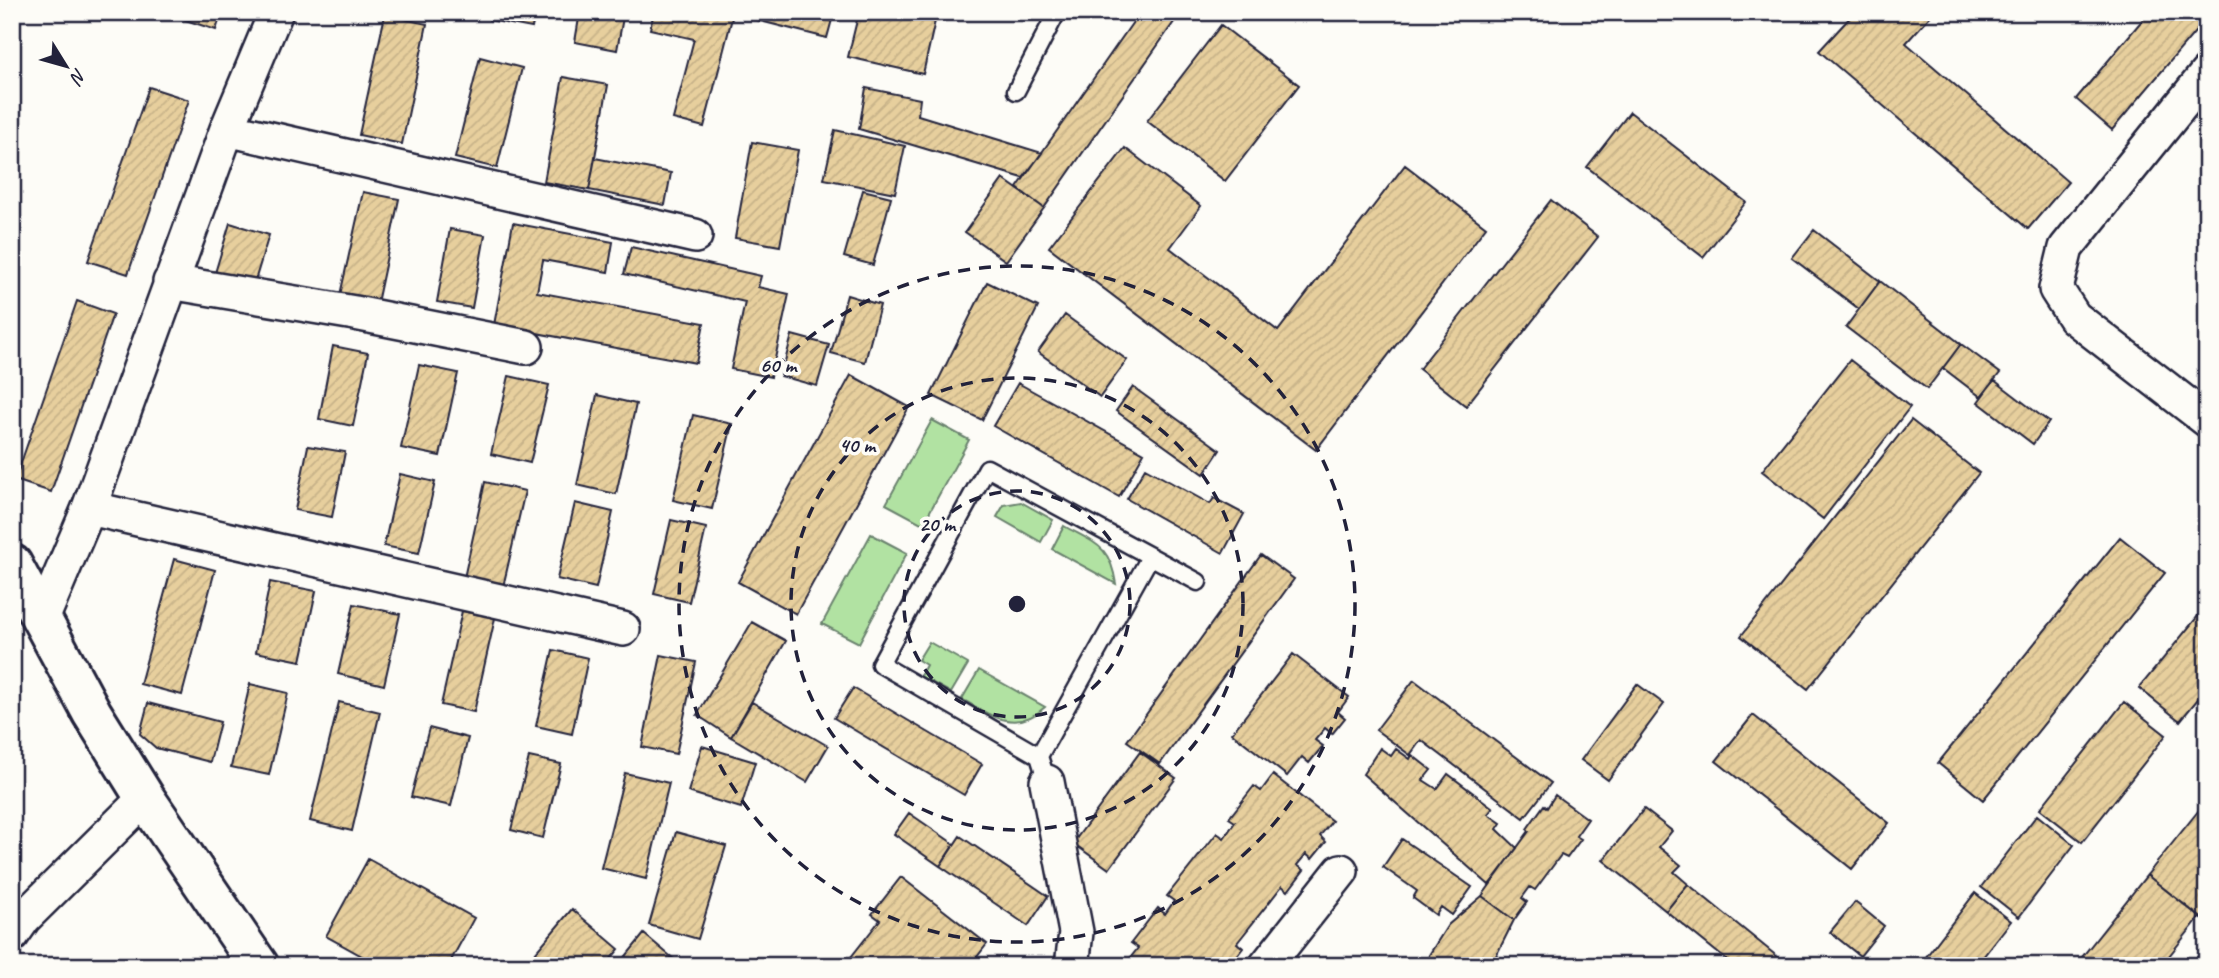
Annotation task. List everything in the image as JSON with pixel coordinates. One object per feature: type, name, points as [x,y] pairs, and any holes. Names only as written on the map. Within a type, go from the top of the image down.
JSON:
[{"type":"street","points":[[42,620],[89,508],[227,129],[276,12]]},
{"type":"street","points":[[2207,73],[2066,248],[2056,289],[2074,317],[2207,420]]},
{"type":"street","points":[[227,129],[695,236]]},
{"type":"street","points":[[170,282],[355,313],[526,347]]},
{"type":"street","points":[[89,508],[623,629]]},
{"type":"street","points":[[12,564],[92,713],[259,966]]},
{"type":"street","points":[[1043,769],[1076,932],[1072,966]]},
{"type":"street","points":[[12,935],[24,918],[145,797]]},
{"type":"street","points":[[1266,966],[1341,871]]},
{"type":"lane","points":[[1016,91],[1057,12]]},
{"type":"lane","points":[[1150,557],[1043,769],[880,664],[987,468],[1198,582]]},
{"type":"green space","points":[[932,420],[969,440],[923,524],[886,504]]},
{"type":"green space","points":[[1021,502],[1053,520],[1041,542],[997,517],[1004,505]]},
{"type":"green space","points":[[1064,526],[1100,547],[1110,561],[1116,584],[1052,549]]},
{"type":"green space","points":[[871,534],[907,553],[859,643],[822,624]]},
{"type":"green space","points":[[929,642],[968,664],[951,693],[920,676],[926,665],[918,660]]},
{"type":"green space","points":[[979,670],[1045,707],[1024,720],[1014,721],[1004,720],[983,711],[962,699]]},
{"type":"building","points":[[161,12],[222,12],[216,30]]},
{"type":"building","points":[[491,12],[535,12],[532,28],[489,20]]},
{"type":"building","points":[[580,12],[624,12],[617,50],[575,42]]},
{"type":"building","points":[[654,12],[834,12],[827,38],[733,14],[704,127],[673,119],[694,39],[650,29]]},
{"type":"building","points":[[859,12],[937,12],[923,74],[848,57]]},
{"type":"building","points":[[1140,12],[1181,12],[1044,208],[1017,188]]},
{"type":"building","points":[[1855,12],[1934,12],[1906,43],[2068,182],[2028,229],[1819,51]]},
{"type":"building","points":[[2149,12],[2207,12],[2207,18],[2112,130],[2076,99]]},
{"type":"building","points":[[385,15],[427,24],[402,144],[359,135]]},
{"type":"building","points":[[1221,25],[1299,85],[1225,181],[1147,121]]},
{"type":"building","points":[[480,57],[522,68],[497,168],[455,158]]},
{"type":"building","points":[[563,77],[608,85],[589,190],[544,182]]},
{"type":"building","points":[[149,87],[189,100],[128,274],[88,261]]},
{"type":"building","points":[[866,88],[920,99],[918,115],[1042,153],[1023,178],[859,129]]},
{"type":"building","points":[[1630,112],[1746,202],[1703,257],[1587,167]]},
{"type":"building","points":[[835,130],[905,146],[895,193],[824,179]]},
{"type":"building","points":[[752,142],[798,150],[780,246],[735,238]]},
{"type":"building","points":[[1125,148],[1201,206],[1170,248],[1278,331],[1405,165],[1486,227],[1316,450],[1049,247]]},
{"type":"building","points":[[595,158],[671,173],[665,205],[589,190]]},
{"type":"building","points":[[1003,179],[1044,208],[1006,261],[965,232]]},
{"type":"building","points":[[863,190],[891,197],[873,265],[844,257]]},
{"type":"building","points":[[363,192],[399,199],[377,303],[340,295]]},
{"type":"building","points":[[1551,200],[1598,237],[1466,406],[1419,369]]},
{"type":"building","points":[[230,223],[269,235],[254,284],[215,273]]},
{"type":"building","points":[[513,223],[613,242],[608,272],[543,260],[537,292],[704,323],[696,363],[494,325]]},
{"type":"building","points":[[450,229],[485,235],[472,308],[437,302]]},
{"type":"building","points":[[1814,230],[1880,281],[1859,309],[1792,258]]},
{"type":"building","points":[[631,247],[761,276],[758,287],[789,294],[771,377],[731,369],[745,302],[624,274]]},
{"type":"building","points":[[1880,281],[1961,344],[1927,389],[1846,327]]},
{"type":"building","points":[[987,282],[1038,307],[982,420],[931,395]]},
{"type":"building","points":[[847,295],[880,305],[865,362],[831,353]]},
{"type":"building","points":[[77,301],[113,314],[51,492],[15,480]]},
{"type":"building","points":[[1065,315],[1127,360],[1100,397],[1038,352]]},
{"type":"building","points":[[792,335],[829,345],[817,386],[781,376]]},
{"type":"building","points":[[1961,344],[2000,373],[1981,397],[1943,368]]},
{"type":"building","points":[[333,346],[368,353],[353,426],[319,419]]},
{"type":"building","points":[[1850,360],[1910,407],[1823,519],[1762,471]]},
{"type":"building","points":[[419,365],[458,373],[440,456],[401,448]]},
{"type":"building","points":[[851,375],[909,407],[796,614],[738,582]]},
{"type":"building","points":[[509,376],[549,385],[530,463],[491,454]]},
{"type":"building","points":[[1994,380],[2049,422],[2033,444],[1978,402]]},
{"type":"building","points":[[1018,383],[1144,453],[1119,497],[993,426]]},
{"type":"building","points":[[1133,387],[1220,450],[1204,474],[1116,411]]},
{"type":"building","points":[[597,395],[636,404],[616,494],[577,485]]},
{"type":"building","points":[[693,415],[732,424],[712,509],[673,500]]},
{"type":"building","points":[[1911,420],[1979,473],[1808,689],[1741,636]]},
{"type":"building","points":[[308,446],[345,452],[332,517],[295,510]]},
{"type":"building","points":[[1145,468],[1210,504],[1214,498],[1244,514],[1223,553],[1127,499]]},
{"type":"building","points":[[400,474],[435,482],[419,553],[384,546]]},
{"type":"building","points":[[485,482],[525,491],[503,587],[464,578]]},
{"type":"building","points":[[575,503],[613,512],[596,588],[557,579]]},
{"type":"building","points":[[671,520],[706,528],[689,602],[654,594]]},
{"type":"building","points":[[2120,537],[2165,573],[1983,800],[1938,763]]},
{"type":"building","points":[[1261,555],[1294,579],[1160,764],[1127,741]]},
{"type":"building","points":[[174,559],[215,570],[182,695],[140,684]]},
{"type":"building","points":[[270,582],[316,591],[301,661],[256,652]]},
{"type":"building","points":[[354,604],[400,614],[384,685],[338,674]]},
{"type":"building","points":[[2207,605],[2207,688],[2180,721],[2139,688]]},
{"type":"building","points":[[462,611],[495,618],[474,712],[441,705]]},
{"type":"building","points":[[752,622],[786,641],[731,737],[697,715]]},
{"type":"building","points":[[553,650],[588,658],[572,734],[536,726]]},
{"type":"building","points":[[1293,654],[1349,697],[1338,712],[1345,718],[1332,734],[1325,728],[1315,740],[1323,746],[1309,763],[1302,757],[1287,776],[1232,733]]},
{"type":"building","points":[[661,655],[696,662],[676,754],[642,747]]},
{"type":"building","points":[[1414,680],[1551,783],[1524,818],[1421,740],[1410,755],[1376,730]]},
{"type":"building","points":[[250,684],[288,693],[269,775],[231,767]]},
{"type":"building","points":[[1637,684],[1664,704],[1608,780],[1581,760]]},
{"type":"building","points":[[853,688],[982,764],[964,795],[834,718]]},
{"type":"building","points":[[339,702],[380,712],[352,831],[310,821]]},
{"type":"building","points":[[752,702],[828,746],[807,782],[731,737]]},
{"type":"building","points":[[2124,702],[2166,735],[2082,842],[2040,809]]},
{"type":"building","points":[[148,703],[220,722],[210,762],[156,748],[140,734]]},
{"type":"building","points":[[1753,715],[1889,823],[1852,869],[1716,761]]},
{"type":"building","points":[[429,728],[468,738],[451,806],[411,797]]},
{"type":"building","points":[[702,746],[755,762],[741,808],[688,792]]},
{"type":"building","points":[[1380,748],[1391,756],[1396,749],[1410,759],[1412,755],[1431,770],[1423,780],[1437,789],[1448,774],[1493,808],[1488,814],[1501,823],[1497,829],[1517,848],[1489,885],[1363,774]]},
{"type":"building","points":[[1140,752],[1176,778],[1109,869],[1073,843]]},
{"type":"building","points":[[529,757],[561,764],[543,838],[511,830]]},
{"type":"building","points":[[625,773],[669,783],[646,879],[601,868]]},
{"type":"building","points":[[1273,775],[1332,821],[1320,836],[1326,842],[1312,859],[1306,854],[1297,865],[1304,870],[1288,891],[1282,886],[1237,943],[1243,948],[1229,966],[1132,966],[1127,962],[1138,948],[1131,943],[1158,908],[1165,914],[1174,901],[1167,896],[1217,833],[1224,838],[1235,822],[1229,818],[1254,786],[1261,791]]},
{"type":"building","points":[[1555,795],[1588,819],[1576,836],[1581,839],[1567,858],[1561,855],[1535,890],[1530,887],[1522,898],[1527,902],[1514,920],[1482,896],[1529,831],[1527,829],[1544,805],[1547,808]]},
{"type":"building","points":[[2207,800],[2207,923],[2147,875]]},
{"type":"building","points":[[1644,809],[1672,831],[1659,847],[1681,865],[1674,872],[1688,884],[1666,911],[1603,860]]},
{"type":"building","points":[[909,813],[954,844],[940,866],[894,834]]},
{"type":"building","points":[[2037,815],[2074,845],[2019,917],[1981,887]]},
{"type":"building","points":[[676,832],[726,846],[698,939],[649,925]]},
{"type":"building","points":[[960,836],[1048,896],[1028,926],[940,866]]},
{"type":"building","points":[[1402,839],[1472,887],[1452,915],[1441,907],[1436,915],[1413,898],[1417,891],[1383,867]]},
{"type":"building","points":[[368,859],[474,918],[448,966],[380,966],[326,936]]},
{"type":"building","points":[[2147,875],[2200,917],[2161,966],[2075,966]]},
{"type":"building","points":[[901,877],[987,944],[970,966],[844,966],[880,920],[872,914]]},
{"type":"building","points":[[1688,884],[1789,966],[1734,966],[1666,911]]},
{"type":"building","points":[[1975,893],[2011,921],[1976,966],[1919,966]]},
{"type":"building","points":[[1482,896],[1514,920],[1491,966],[1430,966],[1429,955],[1448,925]]},
{"type":"building","points":[[1855,902],[1884,926],[1860,956],[1830,932]]},
{"type":"building","points":[[572,909],[619,949],[605,966],[524,966]]},
{"type":"building","points":[[644,934],[682,966],[618,966]]}]
